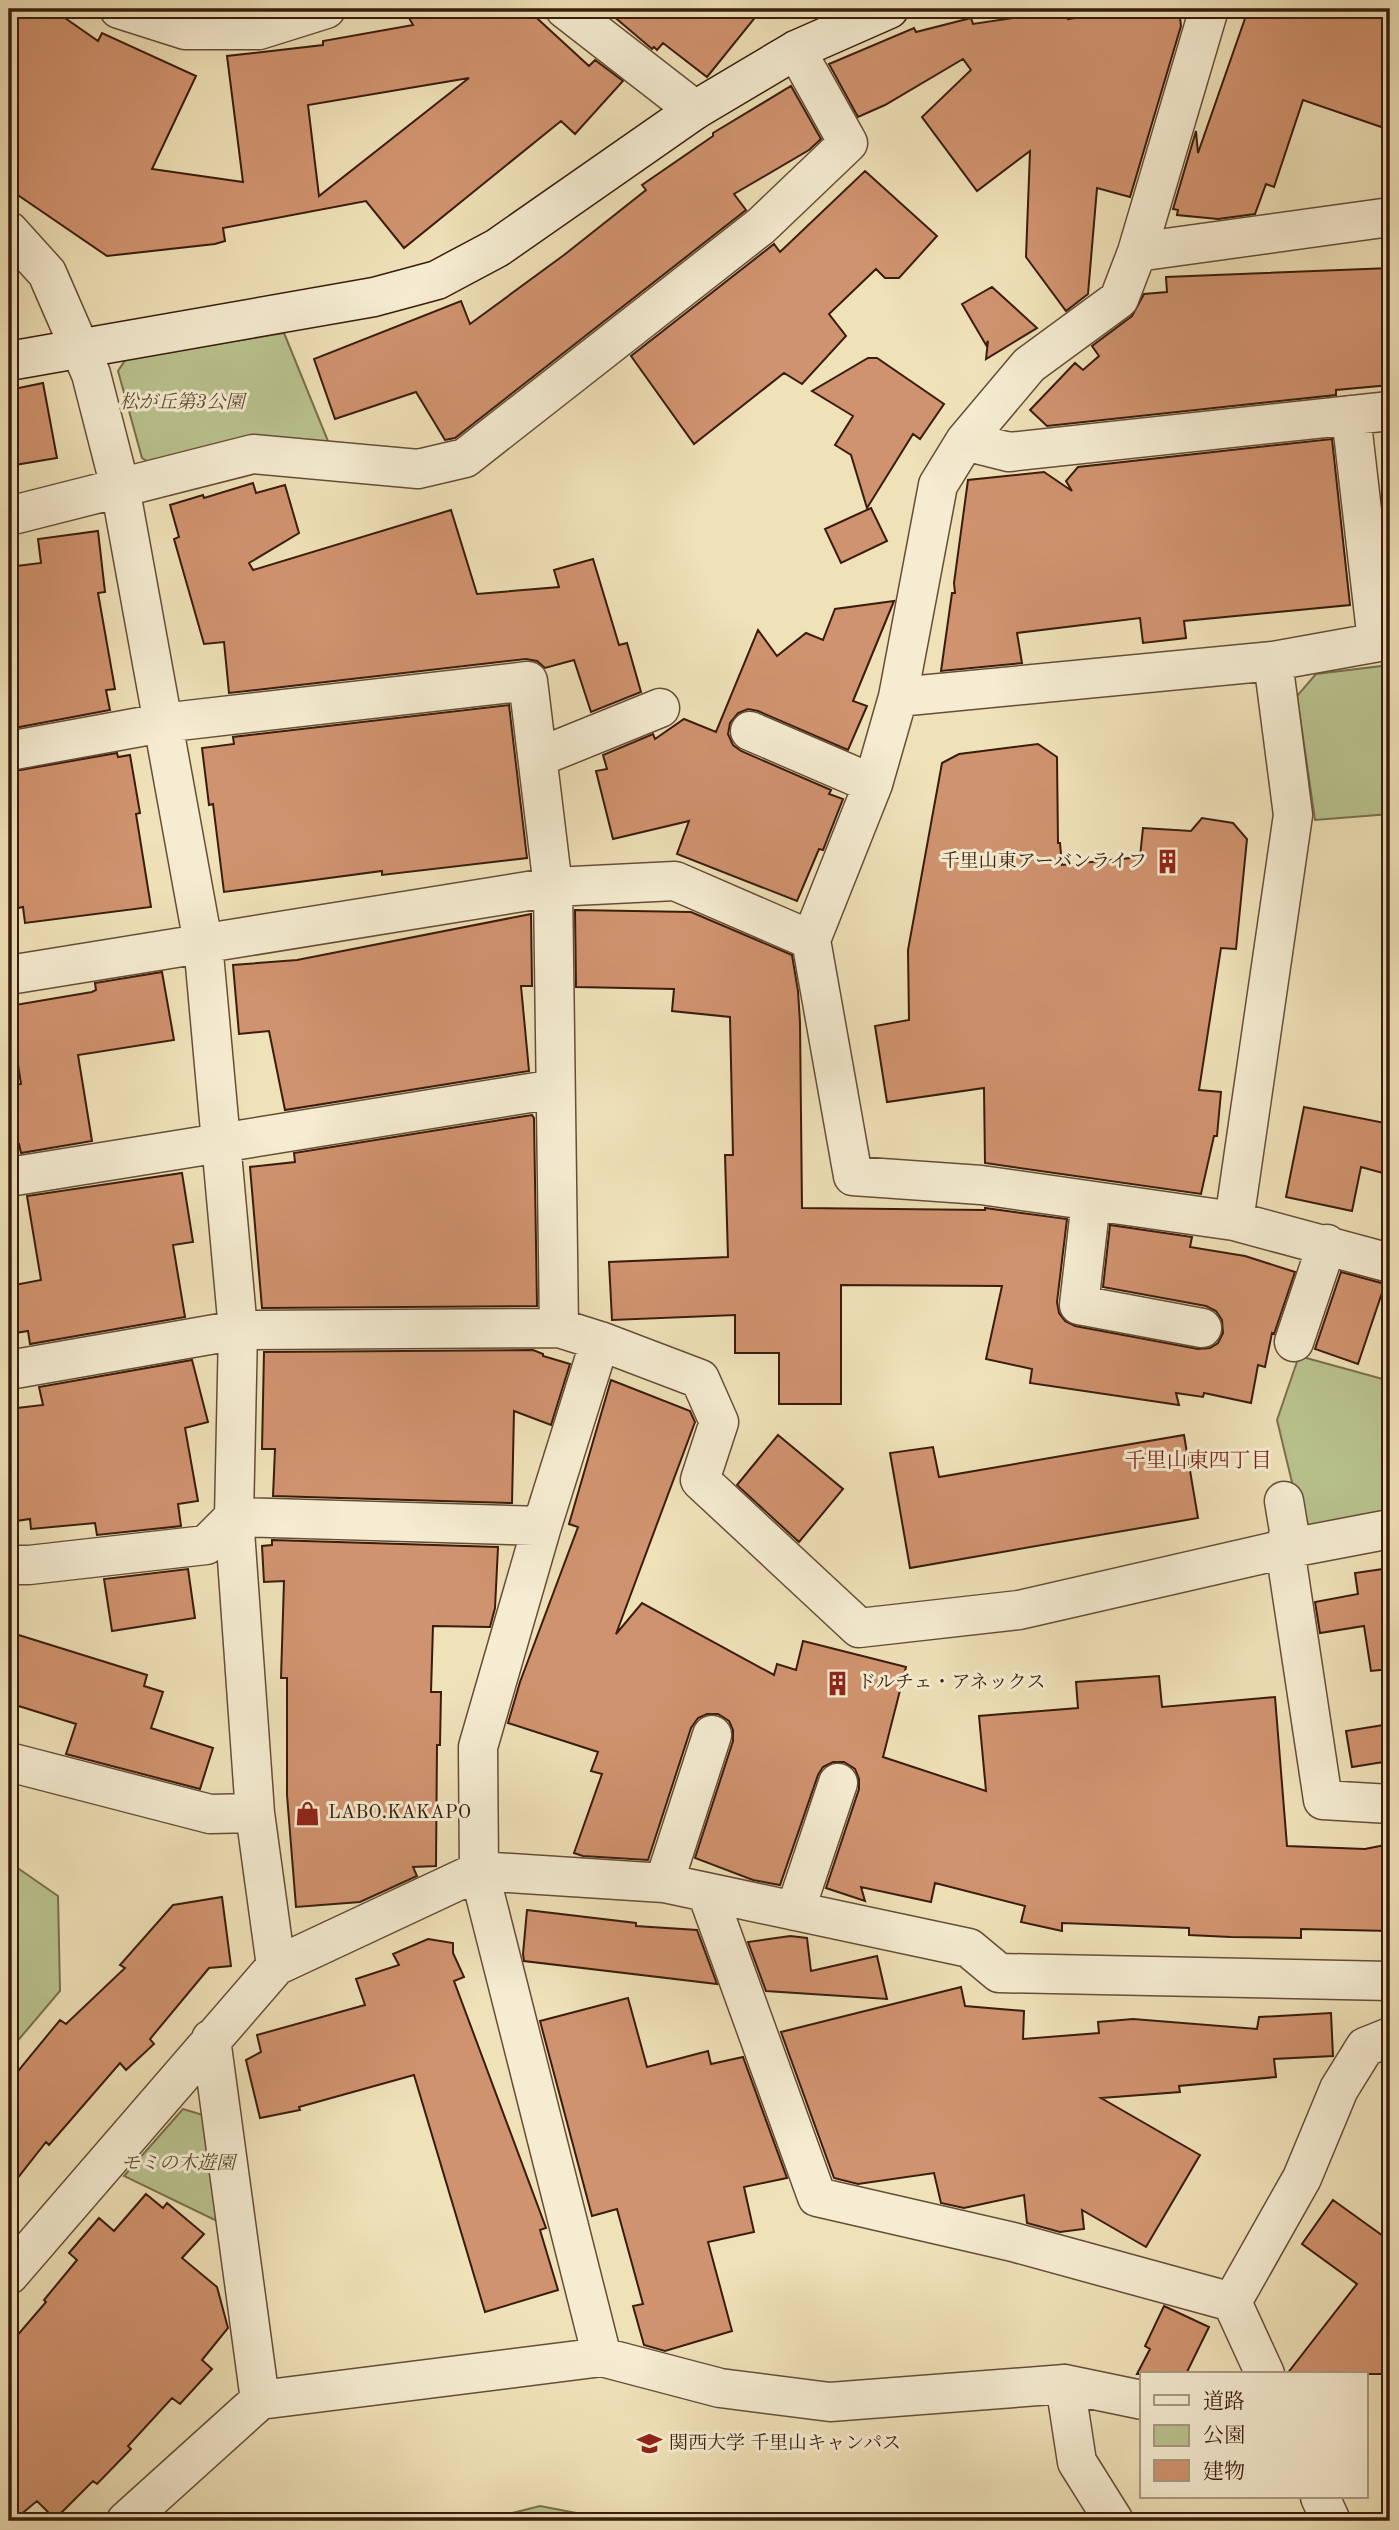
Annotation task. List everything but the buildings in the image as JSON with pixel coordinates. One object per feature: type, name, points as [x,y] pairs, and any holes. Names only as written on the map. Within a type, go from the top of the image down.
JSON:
[{"type":"street","points":[[119,9],[185,30],[259,30],[326,9]]},
{"type":"street","points":[[565,9],[695,110]]},
{"type":"street","points":[[9,361],[374,297],[437,280],[497,248],[695,110],[796,50],[887,9]]},
{"type":"street","points":[[1209,9],[1136,252],[1119,299],[1029,365],[965,441],[938,485],[898,697],[873,784],[811,940],[853,1176],[981,1185],[1234,1221],[1390,1263]]},
{"type":"street","points":[[9,516],[253,454],[418,469],[465,458],[761,226],[848,143],[796,50]]},
{"type":"street","points":[[1136,252],[1390,217]]},
{"type":"street","points":[[9,231],[47,273],[91,374],[120,487],[202,943],[238,1330],[234,1517],[255,1812],[276,1966]]},
{"type":"street","points":[[965,441],[1009,452],[1390,411]]},
{"type":"street","points":[[898,697],[1273,661],[1383,640],[1351,415]]},
{"type":"street","points":[[1234,1221],[1293,815],[1273,661]]},
{"type":"street","points":[[9,751],[162,723],[528,681],[553,887],[559,1328]]},
{"type":"street","points":[[539,757],[660,708]]},
{"type":"street","points":[[750,731],[873,784]]},
{"type":"street","points":[[9,975],[553,887],[675,881],[811,940]]},
{"type":"street","points":[[9,1177],[555,1089]]},
{"type":"street","points":[[1091,1201],[1079,1305],[1202,1328]]},
{"type":"street","points":[[1294,1342],[1327,1244]]},
{"type":"street","points":[[9,1370],[238,1330],[559,1328],[700,1379],[719,1422],[700,1480],[859,1628],[1018,1610],[1285,1549],[1390,1530]]},
{"type":"street","points":[[600,1341],[542,1526],[478,1747],[479,1871],[602,2357]]},
{"type":"street","points":[[1284,1501],[1289,1531],[1285,1549],[1323,1800],[1390,1804]]},
{"type":"street","points":[[9,1565],[206,1545],[234,1517],[542,1526]]},
{"type":"street","points":[[664,1883],[712,1735]]},
{"type":"street","points":[[9,1762],[210,1814],[255,1812]]},
{"type":"street","points":[[795,1911],[838,1783]]},
{"type":"street","points":[[9,2275],[276,1966],[479,1871],[664,1883],[969,1948],[999,1973],[1390,1981]]},
{"type":"street","points":[[707,1893],[817,2197],[1013,2242],[1232,2302]]},
{"type":"street","points":[[1232,2302],[1301,2178],[1339,2089],[1365,2047],[1390,2037]]},
{"type":"street","points":[[211,2039],[260,2400]]},
{"type":"street","points":[[1232,2302],[1264,2372]]},
{"type":"street","points":[[126,2521],[260,2400],[602,2357],[720,2388],[830,2402],[1065,2384],[1140,2400]]},
{"type":"street","points":[[1065,2384],[1077,2462],[1114,2521]]},
{"type":"street","points":[[1320,2498],[1331,2521]]},
{"type":"green space","name":"松が丘第3公園","points":[[284,333],[330,446],[152,464],[142,458],[118,371],[126,359]]},
{"type":"green space","points":[[1390,665],[1390,814],[1315,820],[1297,696],[1316,674]]},
{"type":"green space","points":[[1299,1356],[1390,1381],[1390,1511],[1303,1528],[1277,1420]]},
{"type":"green space","points":[[9,1862],[58,1896],[60,1991],[9,2051]]},
{"type":"green space","name":"モミの木遊園","points":[[183,2109],[203,2115],[219,2222],[124,2176]]},
{"type":"green space","points":[[540,2506],[618,2521],[481,2521]]},
{"type":"place","name":"千里山東アーバンライフ","points":[[1167,862]]},
{"type":"place","name":"ドルチェ・アネックス","points":[[837,1683]]},
{"type":"place","name":"LABO.KAKAPO","points":[[308,1813]]},
{"type":"place","name":"関西大学 千里山キャンパス","points":[[649,2444]]},
{"type":"district","name":"千里山東四丁目","points":[[1198,1461]]}]
